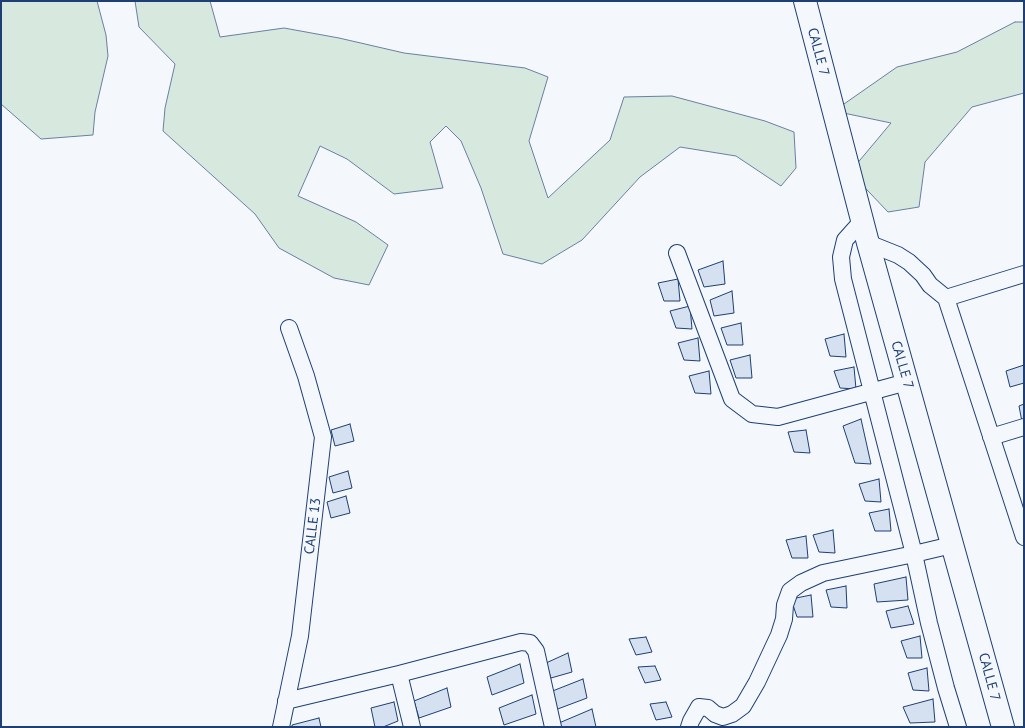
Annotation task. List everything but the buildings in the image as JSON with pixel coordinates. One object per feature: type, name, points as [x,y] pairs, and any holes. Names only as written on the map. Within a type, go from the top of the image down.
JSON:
[{"type":"main road","name":"CALLE 7","points":[[805,1],[862,221],[1003,727]]},
{"type":"street","points":[[862,221],[845,240],[841,257],[843,279],[914,554],[929,623],[958,727]]},
{"type":"street","points":[[868,243],[898,255],[909,262],[923,275],[934,289],[946,298],[1024,536]]},
{"type":"street","points":[[677,253],[732,399],[752,414],[778,417],[906,382]]},
{"type":"street","points":[[946,298],[1024,274]]},
{"type":"street","name":"CALLE 13","points":[[281,727],[300,636],[323,437],[306,376],[289,328]]},
{"type":"street","points":[[991,437],[1024,427]]},
{"type":"street","points":[[689,727],[691,720],[699,707],[708,708],[715,714],[723,717],[732,714],[743,706],[757,682],[779,636],[784,619],[785,605],[790,591],[801,583],[822,573],[914,554],[952,544]]},
{"type":"street","points":[[286,701],[399,674],[521,642],[530,643],[536,651],[553,727]]},
{"type":"street","points":[[399,674],[412,727]]},
{"type":"shaded area","points":[[1,1],[97,1],[106,35],[108,56],[95,112],[93,135],[41,139],[1,104]]},
{"type":"shaded area","points":[[135,1],[210,1],[220,37],[284,28],[339,38],[404,53],[525,68],[548,77],[529,141],[548,198],[610,140],[624,97],[672,96],[765,121],[794,132],[796,168],[781,186],[736,156],[680,147],[640,177],[582,240],[542,264],[503,254],[481,188],[461,141],[446,126],[430,142],[443,188],[394,194],[347,159],[320,146],[298,196],[356,222],[388,245],[369,285],[334,278],[279,248],[255,214],[163,131],[165,108],[175,64],[139,27]]},
{"type":"shaded area","points":[[1015,22],[1024,22],[1024,93],[972,107],[925,162],[919,207],[888,212],[850,172],[891,123],[834,111],[897,67],[957,52]]}]
